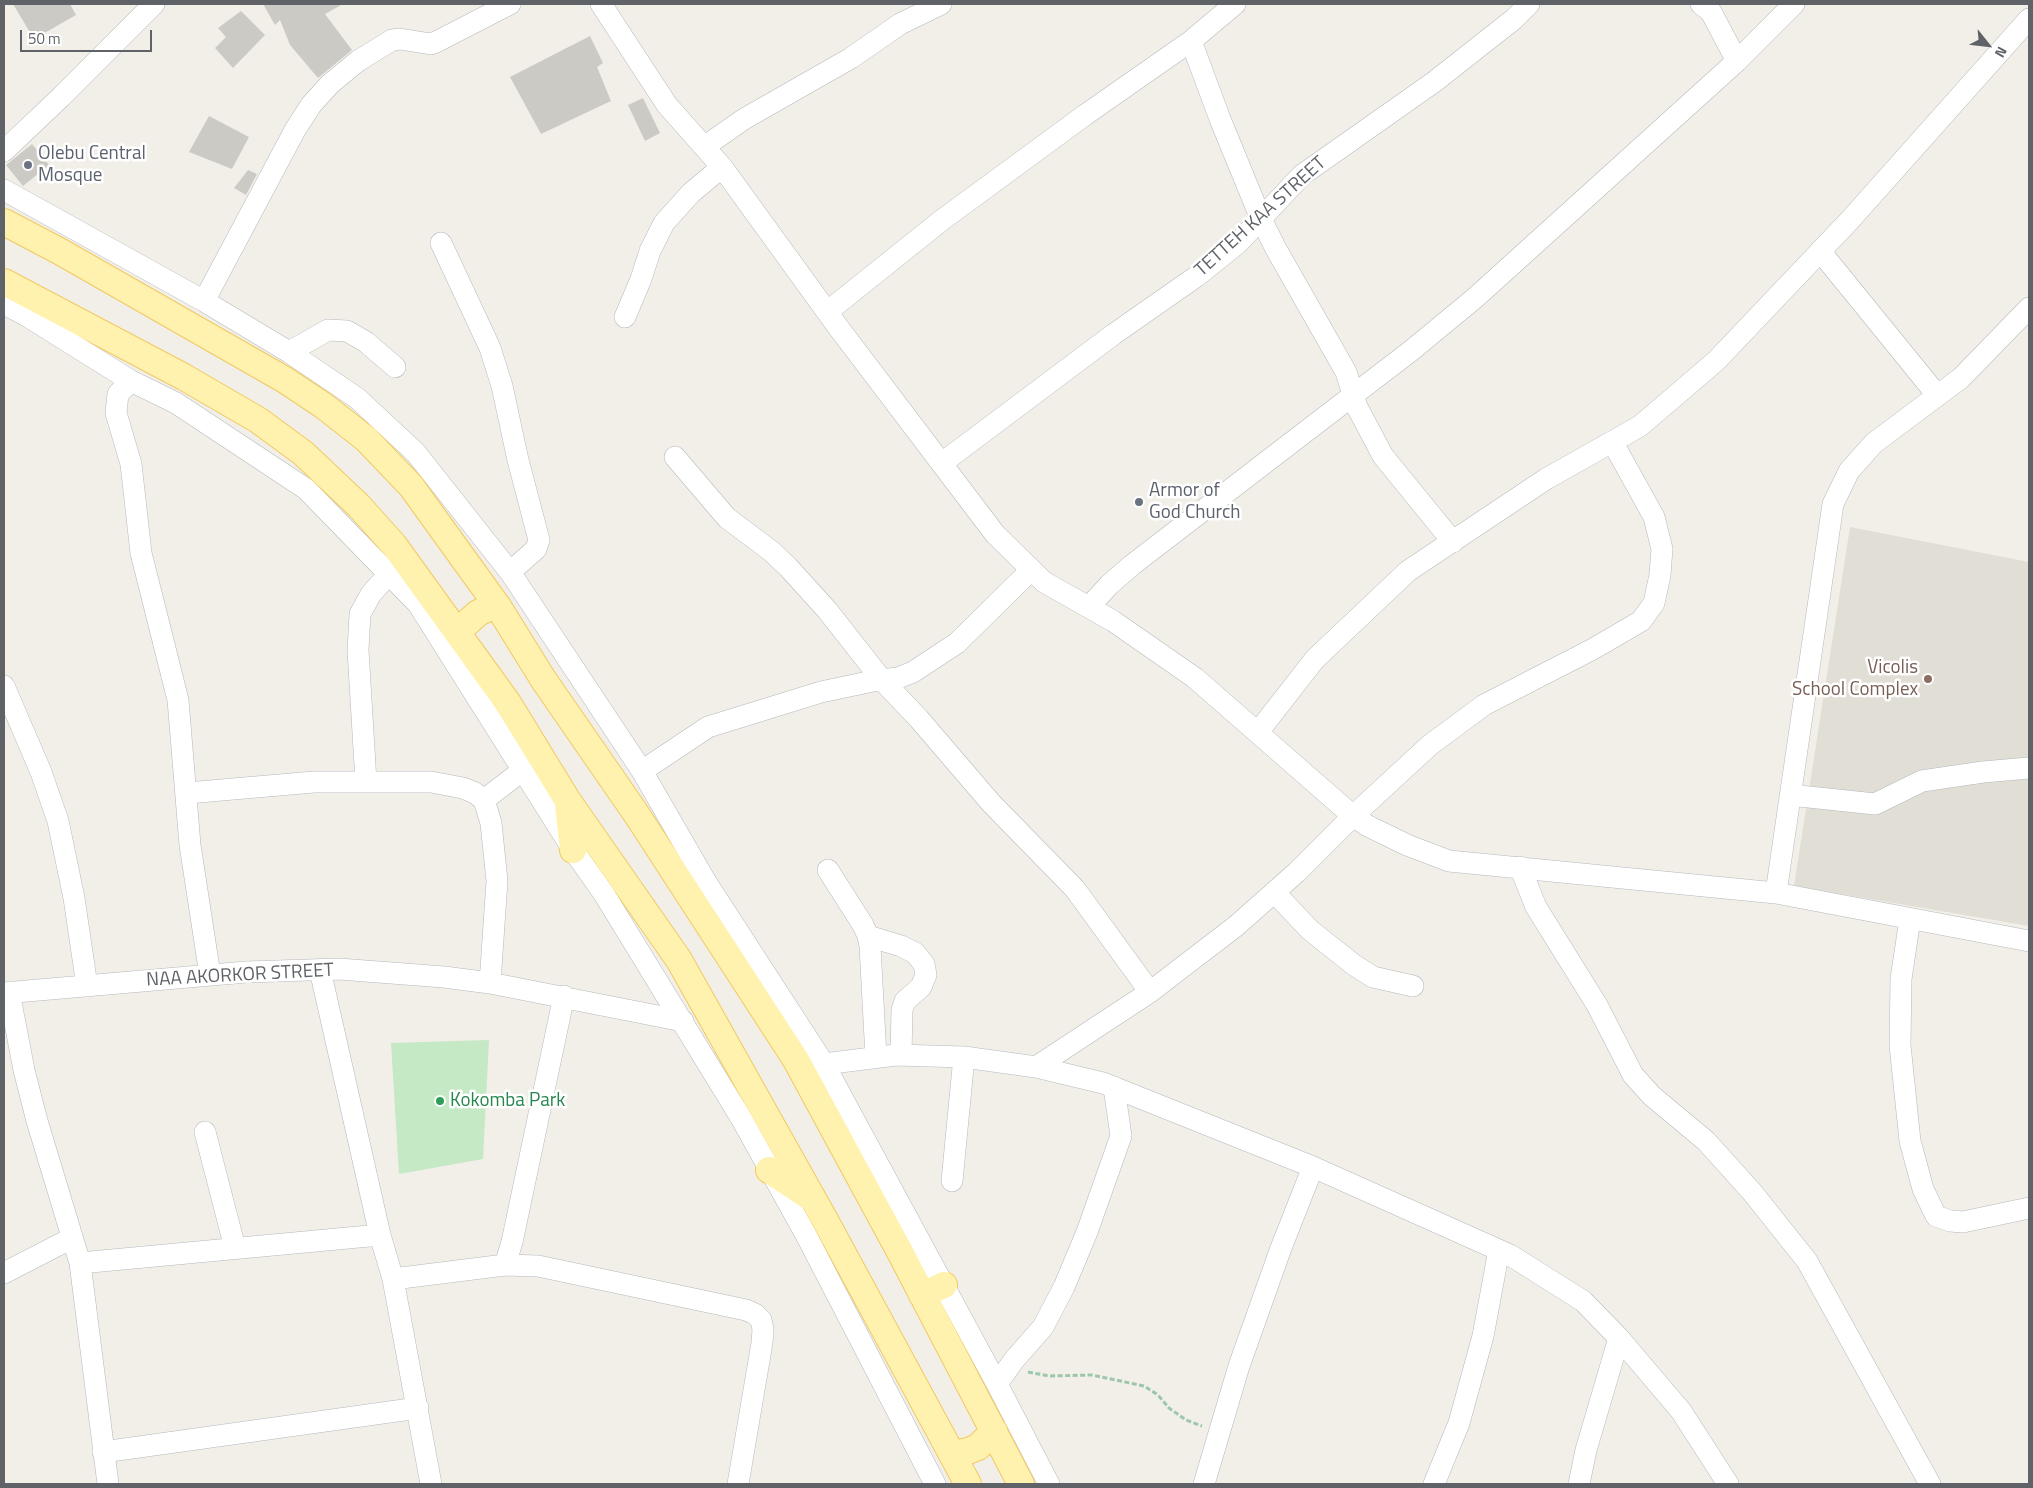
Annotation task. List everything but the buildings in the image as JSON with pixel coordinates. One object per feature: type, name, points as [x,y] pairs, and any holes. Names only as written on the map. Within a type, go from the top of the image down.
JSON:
[{"type":"main road","points":[[4,222],[61,252],[285,380],[324,406],[366,438],[411,486],[499,608],[543,679],[637,814],[796,1060],[933,1290],[994,1431],[1021,1484]]},
{"type":"main road","points":[[4,282],[258,420],[303,453],[359,506],[394,545],[458,631],[508,703],[568,801],[679,960],[968,1484]]},
{"type":"main road","points":[[458,631],[478,613],[489,608],[499,608]]},
{"type":"main road","points":[[568,801],[573,850]]},
{"type":"main road","points":[[769,1170],[812,1200]]},
{"type":"main road","points":[[952,1454],[978,1447],[994,1431]]},
{"type":"street","points":[[4,151],[154,4]]},
{"type":"street","points":[[204,301],[295,130],[311,105],[330,84],[358,60],[392,40],[400,39],[431,44],[510,4]]},
{"type":"street","points":[[601,4],[667,105],[722,167],[827,312],[995,534],[1044,582],[1113,621],[1195,678],[1353,816],[1368,826],[1407,845],[1449,861],[1776,892],[2029,941]]},
{"type":"street","points":[[704,147],[744,119],[851,58],[900,24],[941,4]]},
{"type":"street","points":[[827,312],[942,220],[1085,115],[1191,41],[1235,4]]},
{"type":"street","name":"TETTEH KAA STREET","points":[[942,463],[1114,334],[1197,276],[1238,242],[1302,174],[1434,82],[1529,4]]},
{"type":"street","points":[[1701,4],[1712,12],[1736,61]]},
{"type":"street","points":[[1089,607],[1109,585],[1132,566],[1412,350],[1475,298],[1736,61],[1794,4]]},
{"type":"street","points":[[1258,732],[1316,659],[1408,571],[1546,479],[1613,443],[1640,426],[1716,361],[2027,26]]},
{"type":"street","points":[[1191,41],[1220,119],[1261,219],[1346,372],[1357,407],[1383,456],[1454,542]]},
{"type":"street","points":[[626,317],[650,252],[664,223],[691,193],[722,167]]},
{"type":"street","points":[[4,190],[204,301],[289,352],[357,398],[416,453],[510,572],[642,771],[706,882],[824,1064],[933,1290],[997,1384],[1049,1484]]},
{"type":"street","points":[[441,243],[490,348],[502,386],[518,460],[540,540],[536,549],[510,572]]},
{"type":"street","points":[[1820,251],[1937,395]]},
{"type":"street","points":[[4,304],[27,316],[131,381],[176,403],[306,489],[418,604],[683,1021],[806,1235],[935,1484]]},
{"type":"street","points":[[1776,892],[1833,504],[1849,471],[1874,443],[1961,378],[2029,308]]},
{"type":"street","points":[[289,352],[328,330],[347,331],[366,342],[396,367]]},
{"type":"street","points":[[131,381],[118,394],[116,413],[131,464],[141,553],[178,700],[190,845],[210,975]]},
{"type":"street","points":[[1036,1067],[1150,992],[1236,926],[1430,745],[1484,706],[1641,621],[1654,603],[1660,575],[1662,549],[1654,517],[1613,443]]},
{"type":"street","points":[[675,457],[726,518],[750,534],[788,567],[827,610],[882,680],[931,732],[991,803],[1075,889],[1150,992]]},
{"type":"street","points":[[642,771],[708,727],[821,692],[898,678],[913,672],[957,643],[1031,570]]},
{"type":"street","points":[[366,782],[358,650],[360,614],[371,594],[388,574]]},
{"type":"street","points":[[4,686],[41,772],[58,822],[74,898],[87,986]]},
{"type":"street","points":[[1790,795],[1875,804],[1922,781],[1983,772],[2029,768]]},
{"type":"street","points":[[484,800],[523,770]]},
{"type":"street","points":[[187,793],[314,782],[431,782],[463,788],[475,793],[484,800],[492,823],[497,881],[490,984]]},
{"type":"street","points":[[1520,867],[1536,907],[1597,1005],[1633,1075],[1652,1096],[1706,1141],[1752,1192],[1807,1261],[1930,1484]]},
{"type":"street","points":[[828,870],[868,936],[876,1058]]},
{"type":"street","points":[[1274,892],[1310,930],[1354,965],[1373,977],[1413,986]]},
{"type":"street","points":[[1910,919],[1901,979],[1900,1045],[1910,1141],[1923,1189],[1936,1216],[1950,1221],[1963,1222],[2029,1208]]},
{"type":"street","points":[[868,936],[901,946],[915,953],[924,964],[926,976],[921,987],[905,1001],[902,1010],[901,1055]]},
{"type":"street","points":[[320,970],[380,1235],[393,1279],[431,1484]]},
{"type":"street","name":"NAA AKORKOR STREET","points":[[6,993],[246,972],[320,970],[444,977],[564,996],[683,1021]]},
{"type":"street","points":[[6,993],[37,1121],[80,1262],[108,1484]]},
{"type":"street","points":[[505,1265],[512,1242],[564,996]]},
{"type":"street","points":[[824,1064],[901,1055],[964,1057],[1036,1067],[1103,1083],[1312,1167],[1510,1255],[1583,1302],[1619,1338],[1680,1411],[1728,1484]]},
{"type":"street","points":[[952,1181],[964,1057]]},
{"type":"street","points":[[997,1384],[1014,1360],[1043,1327],[1064,1287],[1087,1232],[1121,1136],[1114,1087]]},
{"type":"street","points":[[205,1132],[235,1248]]},
{"type":"street","points":[[1204,1484],[1218,1433],[1258,1313],[1312,1167]]},
{"type":"street","points":[[80,1262],[380,1235]]},
{"type":"street","points":[[4,1273],[72,1238]]},
{"type":"street","points":[[1434,1484],[1459,1423],[1483,1336],[1499,1250]]},
{"type":"street","points":[[393,1279],[505,1265],[538,1266],[746,1310],[761,1320],[763,1329],[738,1484]]},
{"type":"street","points":[[1578,1484],[1619,1338]]},
{"type":"street","points":[[103,1452],[418,1408]]},
{"type":"path","points":[[1014,1360],[1029,1372],[1049,1376],[1092,1375],[1144,1386],[1186,1420],[1218,1433]]},
{"type":"shaded area","name":"Vicolis School Complex","points":[[1850,527],[2029,562],[2029,926],[1794,886]]},
{"type":"green space","name":"Kokomba Park","points":[[489,1040],[483,1159],[399,1174],[391,1043]]},
{"type":"place","name":"Olebu Central Mosque","points":[[28,165]]},
{"type":"place","name":"Armor of God Church","points":[[1139,502]]},
{"type":"place","name":"Vicolis School Complex","points":[[1928,679]]},
{"type":"place","name":"Kokomba Park","points":[[440,1101]]}]
